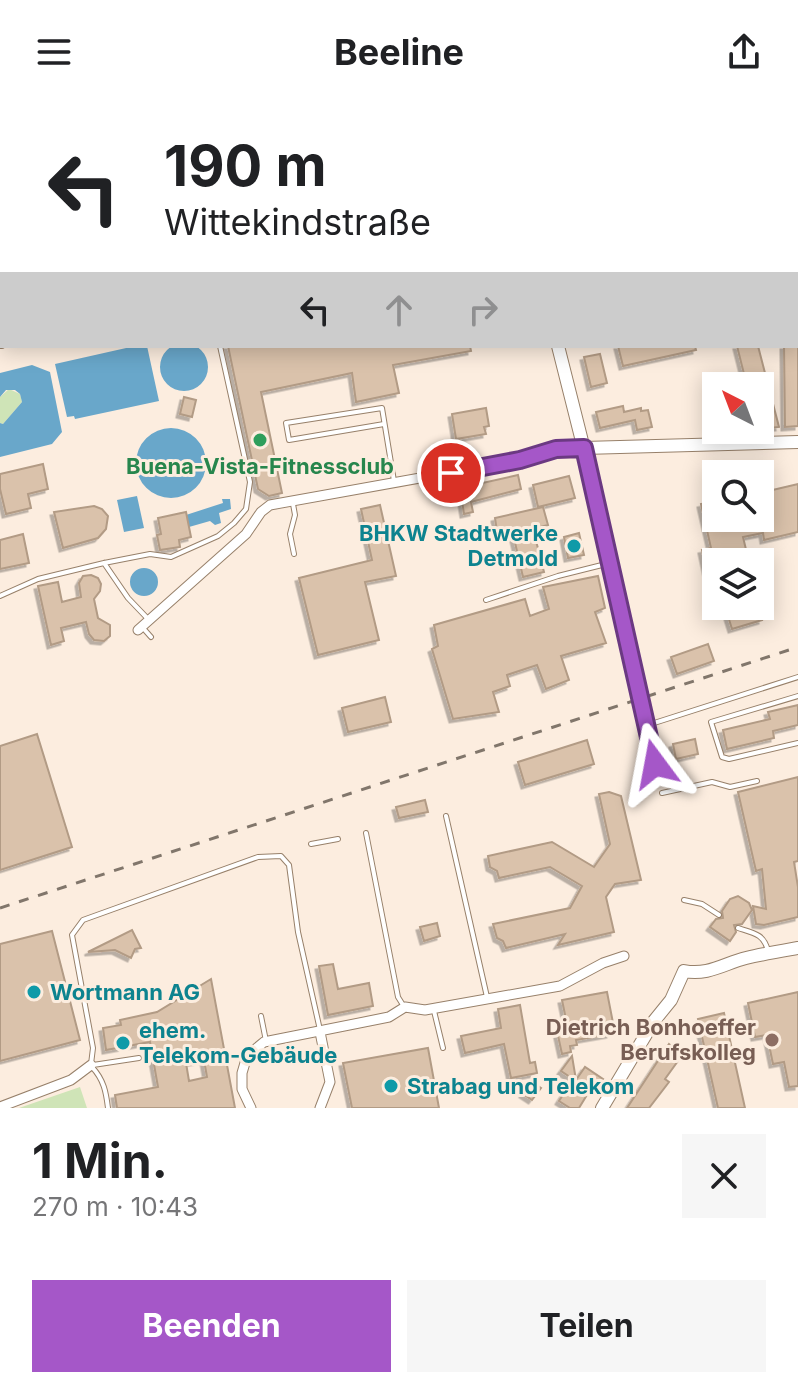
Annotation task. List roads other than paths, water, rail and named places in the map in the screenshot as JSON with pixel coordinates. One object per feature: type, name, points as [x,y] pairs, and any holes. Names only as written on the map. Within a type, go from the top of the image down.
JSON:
[{"type":"street","points":[[559,348],[655,764]]},
{"type":"street","points":[[143,625],[246,534],[261,512],[270,505],[520,460],[556,449],[798,442]]},
{"type":"street","points":[[602,1108],[654,1021],[671,1000],[684,971],[693,973],[798,948]]},
{"type":"street","points":[[251,1108],[242,1089],[242,1073],[247,1056],[266,1042],[389,1017],[405,1007],[433,1009],[560,986],[603,963],[624,956]]},
{"type":"street","points":[[320,1032],[330,1082],[320,1108]]},
{"type":"street","points":[[0,1107],[71,1080],[91,1065]]},
{"type":"lane","points":[[0,596],[38,579],[104,563],[150,554],[171,557],[218,536],[246,509],[250,482],[220,348]]},
{"type":"lane","points":[[384,424],[289,440],[286,423],[382,408],[394,484]]},
{"type":"lane","points":[[292,501],[295,515],[290,534],[294,554]]},
{"type":"lane","points":[[104,563],[151,637]]},
{"type":"lane","points":[[486,600],[558,576],[610,563]]},
{"type":"lane","points":[[646,726],[798,677]]},
{"type":"lane","points":[[798,696],[711,722],[722,757],[729,759],[798,743]]},
{"type":"lane","points":[[662,793],[712,782],[730,787],[757,781]]},
{"type":"lane","points":[[446,816],[488,1000]]},
{"type":"lane","points":[[366,833],[398,997],[405,1007]]},
{"type":"lane","points":[[311,844],[338,839]]},
{"type":"lane","points":[[108,1108],[105,1088],[91,1065],[93,1048],[72,935],[83,920],[232,864],[266,856],[281,856],[289,865],[298,932],[320,1032]]},
{"type":"lane","points":[[684,900],[702,904],[719,915]]},
{"type":"lane","points":[[738,928],[766,940],[768,954]]},
{"type":"lane","points":[[433,1009],[443,1048]]},
{"type":"lane","points":[[261,1016],[266,1042]]},
{"type":"lane","points":[[91,1065],[139,1058]]},
{"type":"water","points":[[126,348],[147,348],[159,401],[75,419],[74,416],[67,417],[55,364]]},
{"type":"water","points":[[170,348],[198,348],[206,358],[206,376],[193,389],[175,389],[162,376],[162,358]]},
{"type":"water","points":[[32,365],[50,372],[62,432],[52,444],[0,457],[0,423],[3,424],[22,402],[15,390],[6,390],[0,397],[0,373]]},
{"type":"water","points":[[171,428],[196,438],[206,463],[196,488],[171,498],[146,488],[136,463],[146,438]]},
{"type":"water","points":[[137,496],[144,528],[124,532],[117,500]]},
{"type":"water","points":[[222,499],[230,499],[231,509],[219,513],[221,523],[215,525],[210,521],[189,527],[186,515],[223,503]]},
{"type":"water","points":[[144,568],[154,572],[158,582],[154,592],[144,596],[134,592],[130,582],[134,572]]},
{"type":"railway","points":[[0,908],[798,647]]},
{"type":"place","name":"Buena-Vista-Fitnessclub","points":[[260,440]]},
{"type":"place","name":"BHKW Stadtwerke Detmold","points":[[574,546]]},
{"type":"place","name":"Wortmann AG","points":[[34,992]]},
{"type":"place","name":"Dietrich Bonhoeffer Berufskolleg","points":[[772,1040]]},
{"type":"place","name":"ehem. Telekom-Gebäude","points":[[123,1043]]},
{"type":"place","name":"Strabag und Telekom","points":[[391,1086]]}]
